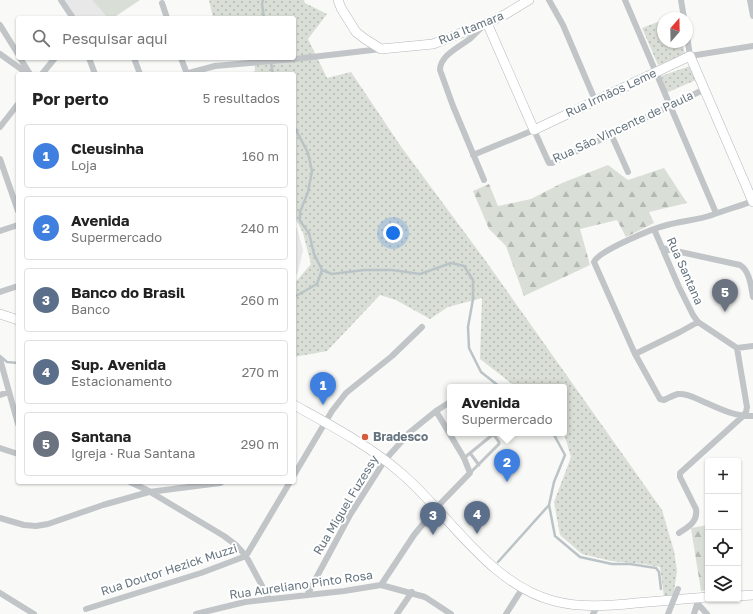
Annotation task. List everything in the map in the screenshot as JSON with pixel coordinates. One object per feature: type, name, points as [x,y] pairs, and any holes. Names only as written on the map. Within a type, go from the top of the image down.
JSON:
[{"type":"street","points":[[61,0],[72,16]]},
{"type":"street","points":[[338,0],[341,8],[356,32],[382,49]]},
{"type":"street","name":"Rua Itamara","points":[[382,49],[433,44],[506,14],[529,0]]},
{"type":"street","points":[[549,0],[563,26],[595,100]]},
{"type":"street","points":[[625,0],[716,213]]},
{"type":"street","points":[[681,0],[683,12]]},
{"type":"street","points":[[750,0],[753,16]]},
{"type":"street","points":[[162,3],[166,16]]},
{"type":"street","points":[[484,180],[452,106],[440,66],[452,52],[471,38],[486,23]]},
{"type":"street","name":"Rua São Vincente de Paula","points":[[486,23],[548,161],[551,163],[705,89]]},
{"type":"street","points":[[0,25],[16,51]]},
{"type":"street","name":"Rua Irmãos Leme","points":[[473,155],[534,130],[690,56],[753,46]]},
{"type":"street","points":[[689,48],[690,56],[753,201],[716,213],[654,229],[612,248],[596,258],[594,264],[635,354],[660,399],[664,400],[678,394],[690,395],[714,407],[742,417],[753,416]]},
{"type":"street","points":[[296,59],[382,49]]},
{"type":"street","points":[[0,54],[26,72]]},
{"type":"street","points":[[21,60],[28,72]]},
{"type":"street","points":[[44,72],[53,60]]},
{"type":"street","points":[[90,60],[94,72]]},
{"type":"street","points":[[135,60],[139,72]]},
{"type":"street","points":[[182,60],[185,72]]},
{"type":"street","points":[[193,72],[215,66],[284,60]]},
{"type":"street","points":[[0,127],[16,107]]},
{"type":"street","points":[[611,134],[628,172]]},
{"type":"street","points":[[0,159],[16,205]]},
{"type":"street","points":[[0,231],[16,226]]},
{"type":"street","name":"Rua Santana","points":[[654,229],[692,314],[698,322],[737,348]]},
{"type":"street","points":[[662,248],[744,267],[753,297]]},
{"type":"street","points":[[0,292],[16,287]]},
{"type":"street","points":[[0,314],[16,319]]},
{"type":"street","points":[[635,354],[698,322]]},
{"type":"street","points":[[296,472],[325,422],[346,393],[392,356],[422,328]]},
{"type":"street","points":[[679,533],[693,523],[697,513],[680,477],[680,473],[746,412],[747,407],[737,348],[753,346]]},
{"type":"street","points":[[0,359],[16,417]]},
{"type":"street","points":[[0,394],[9,392]]},
{"type":"street","name":"Rua Miguel Fuzessy","points":[[307,595],[350,515],[385,460],[410,432],[447,404]]},
{"type":"street","points":[[296,406],[325,422],[385,460],[402,474],[493,567],[522,589],[538,597],[595,610],[702,600]]},
{"type":"street","points":[[436,411],[447,429]]},
{"type":"street","points":[[381,584],[414,535],[436,508],[470,473],[464,458],[451,436]]},
{"type":"street","points":[[0,448],[16,453]]},
{"type":"street","points":[[134,484],[224,536],[236,545],[246,556],[269,598]]},
{"type":"street","points":[[142,484],[148,491]]},
{"type":"street","points":[[0,518],[24,525],[36,526],[48,524],[148,491],[211,484]]},
{"type":"street","name":"Rua Doutor Hezick Muzzi","points":[[86,608],[201,573],[246,556],[289,484]]},
{"type":"street","name":"Rua Aureliano Pinto Rosa","points":[[196,614],[245,602],[269,598],[344,591],[381,584],[425,597],[451,614]]},
{"type":"street","points":[[506,614],[522,589]]},
{"type":"street","points":[[668,614],[678,589]]},
{"type":"street","points":[[397,614],[412,592]]},
{"type":"street","points":[[0,593],[34,614]]},
{"type":"street","points":[[741,596],[753,595]]},
{"type":"street","points":[[694,614],[702,600]]},
{"type":"street","points":[[702,600],[707,614]]},
{"type":"lane","points":[[464,458],[491,436]]},
{"type":"lane","points":[[470,473],[499,444],[495,436]]},
{"type":"lane","points":[[470,453],[479,464]]},
{"type":"shaded area","points":[[65,0],[92,0],[106,16],[75,16]]},
{"type":"shaded area","points":[[296,227],[303,250],[296,276]]},
{"type":"green space","points":[[92,0],[140,0],[116,16],[106,16]]},
{"type":"green space","points":[[209,0],[304,0],[305,3],[327,14],[308,39],[327,78],[351,72],[402,148],[485,260],[662,510],[674,551],[677,571],[673,598],[664,597],[660,567],[611,561],[582,554],[560,535],[554,502],[571,457],[564,436],[567,436],[567,384],[512,384],[480,359],[482,298],[448,307],[430,319],[396,300],[380,295],[327,351],[296,357],[296,282],[311,264],[303,233],[296,220],[296,72],[253,72],[255,71],[254,60],[296,60],[296,16],[213,16]]},
{"type":"green space","points":[[657,22],[657,48],[683,48],[686,55],[658,65],[642,28]]},
{"type":"green space","points":[[690,66],[696,80],[666,93],[661,76]]},
{"type":"green space","points":[[608,165],[628,180],[664,168],[687,203],[649,212],[654,223],[626,237],[617,220],[580,229],[590,265],[524,296],[506,246],[489,229],[473,191],[489,184],[498,206],[531,199],[562,183]]},
{"type":"green space","points":[[705,526],[705,590],[701,591],[691,528]]},
{"type":"waterway","points":[[263,0],[264,16]]},
{"type":"waterway","points":[[270,60],[273,72]]},
{"type":"waterway","points":[[296,130],[308,153],[312,171],[308,192],[300,212],[300,221],[309,233],[314,254],[322,270],[317,284],[296,296]]},
{"type":"waterway","points":[[322,270],[332,274],[364,270],[392,270],[420,274],[451,263],[464,266],[473,280],[473,299],[468,327],[469,348],[481,372],[496,384]]},
{"type":"waterway","points":[[0,356],[7,362],[16,363]]},
{"type":"waterway","points":[[555,436],[565,455],[554,482],[549,505],[555,536],[580,557],[612,564],[630,564],[656,568],[659,572],[661,589]]},
{"type":"waterway","points":[[498,562],[549,505]]},
{"type":"place","name":"Santana","points":[[725,312]]},
{"type":"place","name":"Cleusinha","points":[[323,405]]},
{"type":"place","name":"Bradesco","points":[[365,437]]},
{"type":"place","name":"Avenida","points":[[507,482]]},
{"type":"place","name":"Sup. Avenida","points":[[477,534]]},
{"type":"place","name":"Banco do Brasil","points":[[433,535]]}]
